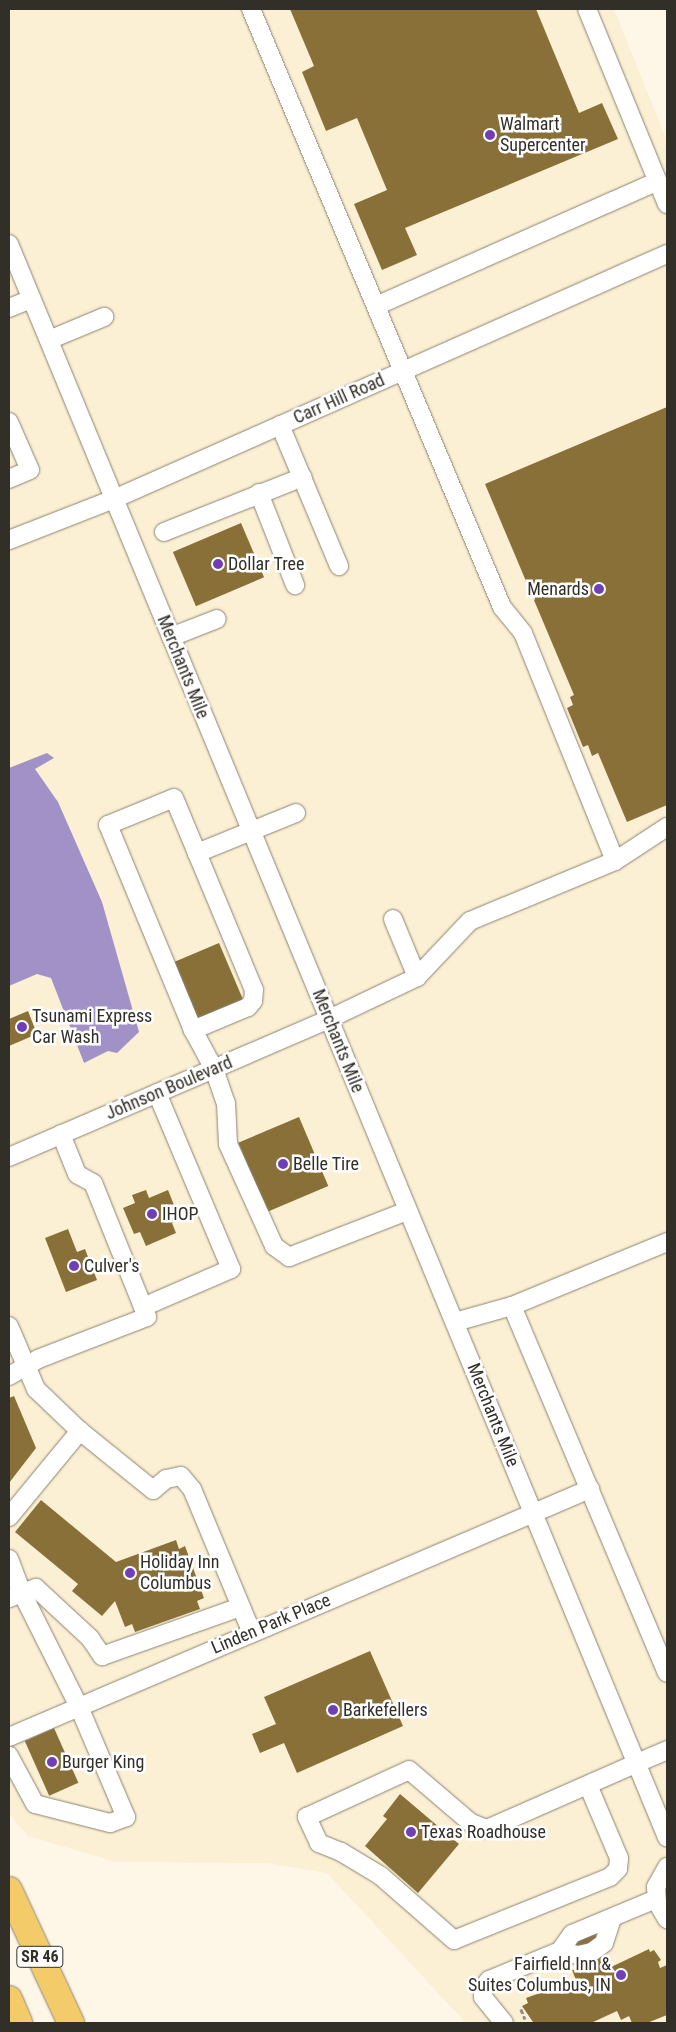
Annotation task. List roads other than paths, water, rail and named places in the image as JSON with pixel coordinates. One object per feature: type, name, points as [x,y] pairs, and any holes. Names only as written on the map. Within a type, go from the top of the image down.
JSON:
[{"type":"highway","name":"SR 46","points":[[9,1890],[71,2023]]},
{"type":"highway","points":[[9,2000],[19,2023]]},
{"type":"street","points":[[251,9],[502,607],[523,633],[615,861]]},
{"type":"street","points":[[587,9],[667,204]]},
{"type":"street","points":[[376,306],[658,181]]},
{"type":"street","name":"Merchants Mile","points":[[9,244],[407,1211],[636,1763],[665,1827]]},
{"type":"street","name":"Carr Hill Road","points":[[9,540],[114,499],[667,254]]},
{"type":"street","points":[[9,308],[31,299]]},
{"type":"street","points":[[49,340],[104,317]]},
{"type":"street","points":[[280,425],[339,566]]},
{"type":"street","points":[[9,479],[30,470],[11,432]]},
{"type":"street","points":[[164,532],[302,477]]},
{"type":"street","points":[[258,493],[295,585]]},
{"type":"street","points":[[171,637],[217,619]]},
{"type":"street","points":[[193,1030],[248,1007],[253,1001],[254,990],[174,798],[108,825],[193,1030],[214,1068],[226,1102],[228,1144],[274,1246],[289,1257],[407,1211]]},
{"type":"street","points":[[197,853],[296,812]]},
{"type":"street","points":[[393,919],[417,977],[470,921],[615,861],[667,827]]},
{"type":"street","name":"Johnson Boulevard","points":[[9,1157],[329,1019],[417,977]]},
{"type":"street","points":[[143,1307],[231,1268],[157,1093]]},
{"type":"street","points":[[9,1376],[26,1368],[38,1359],[147,1317],[93,1183],[78,1174],[61,1134]]},
{"type":"street","points":[[454,1322],[512,1306],[667,1242]]},
{"type":"street","points":[[512,1306],[667,1673]]},
{"type":"street","points":[[9,1326],[36,1389],[80,1432],[153,1490],[166,1479],[181,1476],[192,1489],[252,1633]]},
{"type":"street","points":[[9,1517],[80,1432]]},
{"type":"street","name":"Linden Park Place","points":[[9,1737],[532,1511],[590,1490]]},
{"type":"street","points":[[9,1559],[15,1595],[79,1707],[126,1817],[110,1822],[35,1804],[9,1756]]},
{"type":"street","points":[[15,1595],[36,1588],[90,1638],[102,1656],[240,1607]]},
{"type":"street","points":[[588,1784],[619,1858],[618,1869],[610,1878],[454,1940],[381,1876],[341,1852],[319,1843],[307,1817],[409,1770],[478,1828],[487,1829],[588,1784],[667,1750]]},
{"type":"street","points":[[667,1866],[656,1887],[656,1899],[667,1919]]},
{"type":"street","points":[[560,1951],[568,1937],[656,1899]]},
{"type":"street","points":[[504,2023],[483,1997],[483,1988],[496,1976],[560,1951],[578,1955],[592,1952],[604,1943],[612,1918]]},
{"type":"place","name":"Walmart Supercenter","points":[[490,135]]},
{"type":"place","name":"Dollar Tree","points":[[218,564]]},
{"type":"place","name":"Menards","points":[[599,589]]},
{"type":"place","name":"Tsunami Express Car Wash","points":[[22,1027]]},
{"type":"place","name":"Belle Tire","points":[[283,1164]]},
{"type":"place","name":"IHOP","points":[[152,1214]]},
{"type":"place","name":"Culver's","points":[[74,1266]]},
{"type":"place","name":"Holiday Inn Columbus","points":[[130,1573]]},
{"type":"place","name":"Barkefellers","points":[[333,1710]]},
{"type":"place","name":"Burger King","points":[[52,1762]]},
{"type":"place","name":"Texas Roadhouse","points":[[411,1832]]},
{"type":"place","name":"Fairfield Inn & Suites Columbus, IN","points":[[621,1975]]}]
